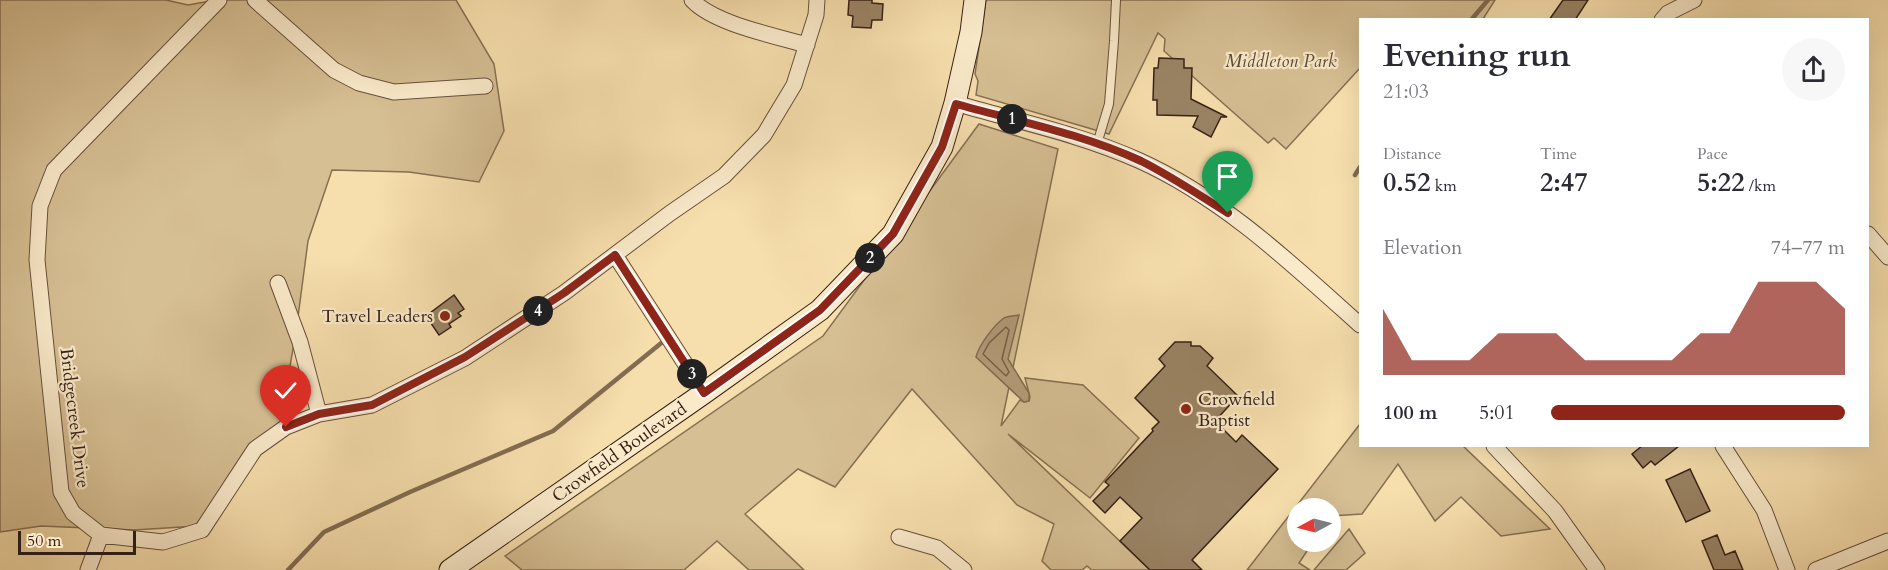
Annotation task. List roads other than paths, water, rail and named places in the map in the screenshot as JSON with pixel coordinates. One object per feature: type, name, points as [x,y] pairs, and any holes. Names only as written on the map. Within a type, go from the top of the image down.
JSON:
[{"type":"main road","name":"Crowfield Boulevard","points":[[450,570],[820,310],[893,234],[942,147],[956,104],[971,32],[975,0]]},
{"type":"street","name":"Bridgecreek Drive","points":[[101,535],[74,513],[61,492],[37,260],[40,206],[54,170],[219,0]]},
{"type":"street","points":[[255,0],[334,70],[358,83],[394,92],[485,86]]},
{"type":"street","points":[[693,0],[698,6],[729,22],[807,45]]},
{"type":"street","points":[[88,570],[101,535],[163,542],[202,530],[255,449],[286,427],[319,414],[372,405],[465,357],[564,293],[669,213],[724,176],[764,135],[794,85],[816,15],[817,0]]},
{"type":"street","points":[[1664,18],[1668,13],[1694,0]]},
{"type":"street","points":[[956,104],[1097,144],[1168,175],[1228,213],[1283,256],[1359,324]]},
{"type":"street","points":[[1869,235],[1888,257]]},
{"type":"street","points":[[615,255],[704,393]]},
{"type":"street","points":[[278,283],[300,342],[319,414]]},
{"type":"street","points":[[1495,447],[1555,511],[1597,570]]},
{"type":"street","points":[[1724,447],[1764,510],[1787,570]]},
{"type":"street","points":[[899,537],[937,548],[964,570]]},
{"type":"street","points":[[1816,570],[1888,541]]},
{"type":"lane","points":[[1097,144],[1109,104],[1116,0]]},
{"type":"water","points":[[1019,315],[1008,359],[1029,393],[1029,401],[1024,402],[976,357],[984,341],[1000,321],[1006,317]]},
{"type":"waterway","points":[[1473,18],[1488,0]]},
{"type":"waterway","points":[[1355,175],[1359,169]]},
{"type":"waterway","points":[[288,570],[324,532],[410,492],[553,431],[665,340]]},
{"type":"place","name":"Travel Leaders","points":[[445,316]]},
{"type":"place","name":"Crowfield Baptist","points":[[1186,409]]},
{"type":"park label","name":"Middleton Park","points":[[1281,61]]}]
